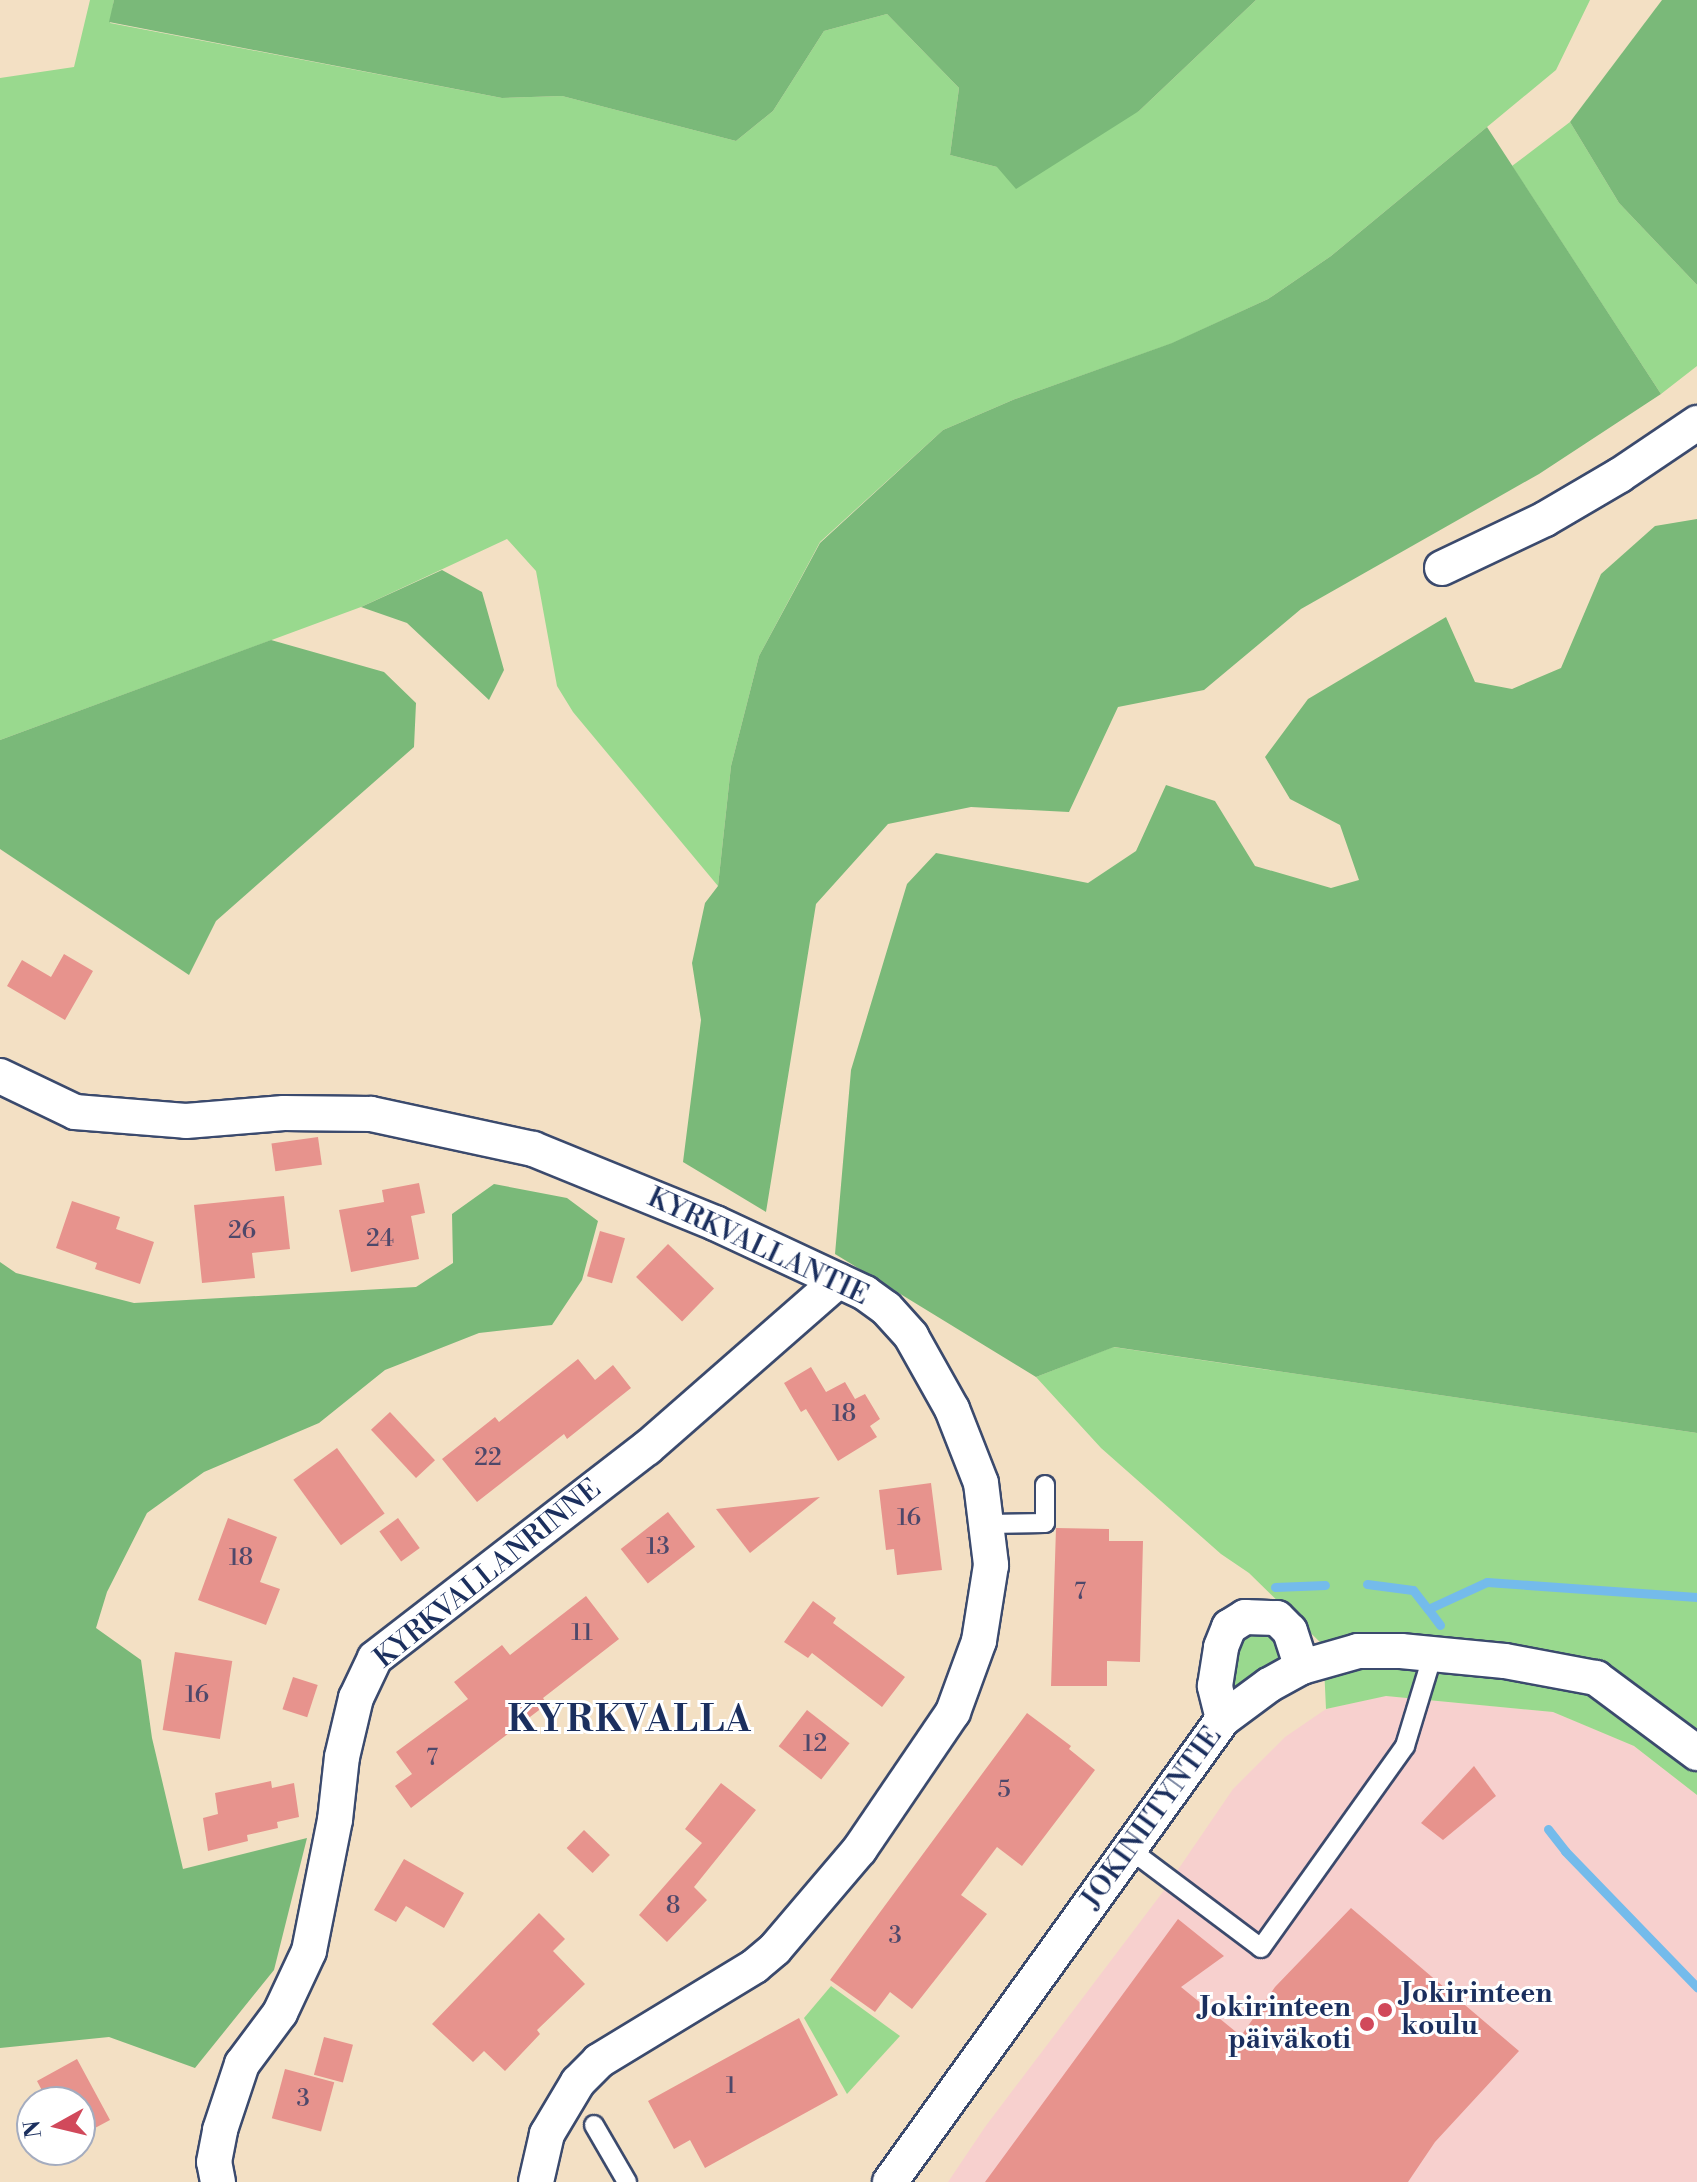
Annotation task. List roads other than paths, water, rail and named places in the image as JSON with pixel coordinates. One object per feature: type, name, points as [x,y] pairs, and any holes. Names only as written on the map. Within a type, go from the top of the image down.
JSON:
[{"type":"street","points":[[1442,568],[1545,519],[1620,475],[1697,423]]},
{"type":"street","name":"KYRKVALLANTIE","points":[[0,1076],[75,1112],[171,1121],[284,1113],[371,1114],[533,1149],[715,1223],[865,1293],[886,1308],[911,1336],[934,1371],[970,1450],[989,1524],[989,1590],[979,1641],[953,1712],[852,1858],[775,1949],[755,1966],[599,2061],[578,2082],[547,2134],[536,2182]]},
{"type":"street","name":"KYRKVALLANRINNE","points":[[218,2182],[214,2162],[220,2130],[242,2064],[280,2013],[309,1951],[335,1820],[342,1757],[356,1698],[375,1658],[647,1448],[838,1281]]},
{"type":"street","points":[[1223,1719],[1215,1686],[1221,1647],[1229,1627],[1245,1617],[1277,1618],[1290,1631],[1302,1667]]},
{"type":"street","name":"JOKINIITYNTIE","points":[[890,2182],[1223,1719],[1269,1685],[1302,1667],[1358,1651],[1505,1661],[1596,1678],[1697,1753]]},
{"type":"lane","points":[[989,1524],[1045,1523],[1045,1485]]},
{"type":"lane","points":[[1128,1848],[1261,1948],[1405,1746],[1433,1654]]},
{"type":"lane","points":[[594,2125],[627,2182]]},
{"type":"waterway","points":[[1367,1584],[1413,1590],[1428,1609],[1487,1582],[1697,1597]]},
{"type":"waterway","points":[[1275,1587],[1325,1585]]},
{"type":"waterway","points":[[1428,1609],[1440,1625]]},
{"type":"waterway","points":[[1548,1829],[1565,1851],[1697,1987]]},
{"type":"place","name":"Jokirinteen koulu","points":[[1385,2010]]},
{"type":"place","name":"Jokirinteen päiväkoti","points":[[1367,2024]]},
{"type":"district","name":"KYRKVALLA","points":[[630,1721]]}]
